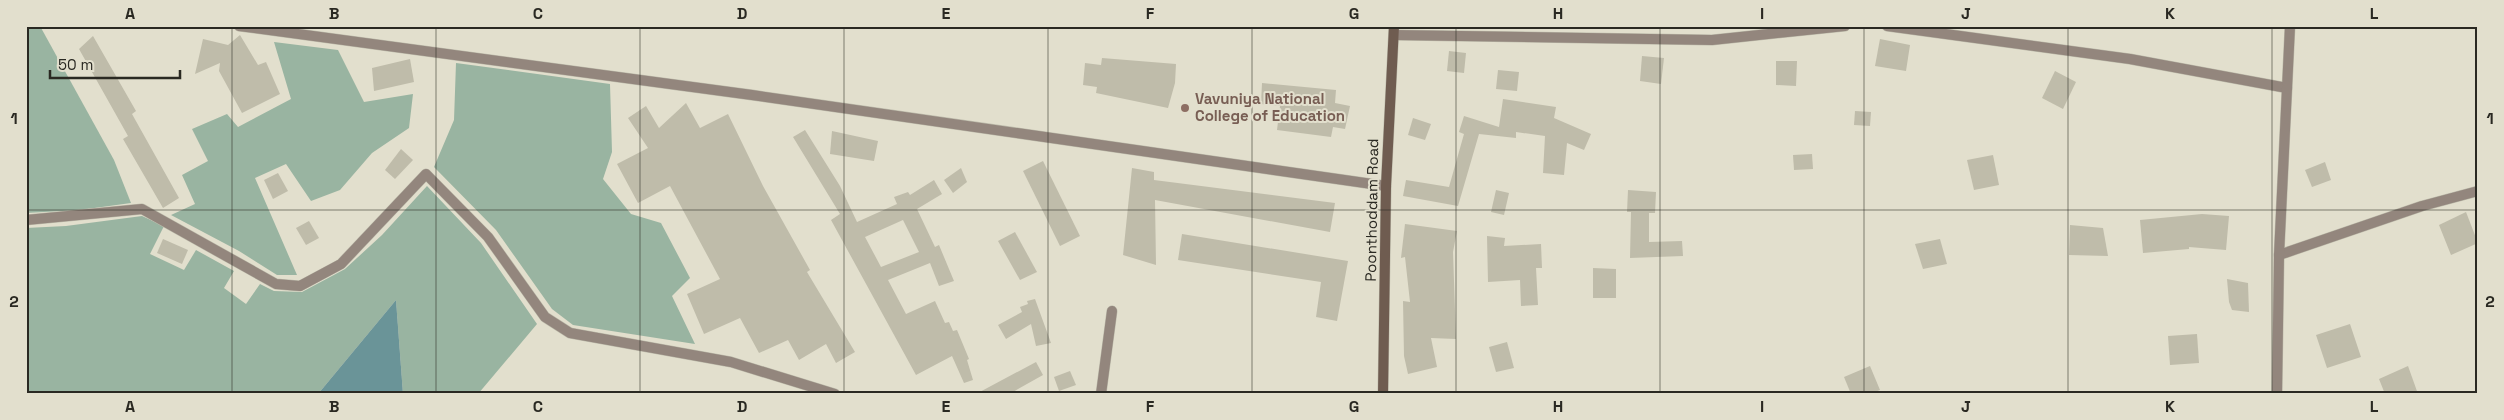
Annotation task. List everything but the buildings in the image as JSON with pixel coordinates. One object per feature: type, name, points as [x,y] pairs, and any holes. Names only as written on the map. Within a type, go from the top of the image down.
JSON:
[{"type":"street","points":[[239,26],[752,95],[1386,186]]},
{"type":"street","points":[[1394,30],[1712,40],[1845,26]]},
{"type":"street","points":[[1887,26],[2130,59],[2287,88]]},
{"type":"street","points":[[2277,394],[2279,254],[2290,26]]},
{"type":"street","name":"Poonthoddam Road","points":[[1383,394],[1386,186],[1394,30]]},
{"type":"street","points":[[26,220],[142,209],[276,284],[300,286],[341,264],[426,174],[488,237],[545,317],[570,333],[731,362],[835,394]]},
{"type":"street","points":[[2279,254],[2422,206],[2478,191]]},
{"type":"street","points":[[1101,394],[1112,311]]},
{"type":"green space","points":[[26,26],[40,26],[114,160],[131,203],[80,210],[26,213]]},
{"type":"green space","points":[[274,42],[338,50],[364,102],[413,94],[409,128],[372,153],[340,190],[311,201],[286,164],[255,178],[297,275],[277,275],[239,251],[171,215],[195,204],[182,175],[208,161],[192,129],[227,114],[238,127],[291,99]]},
{"type":"green space","points":[[456,63],[610,84],[612,152],[603,179],[631,214],[661,223],[690,278],[672,296],[695,344],[573,325],[552,309],[496,230],[434,167],[454,120]]},
{"type":"green space","points":[[427,186],[481,243],[537,324],[478,394],[403,394],[396,300],[318,394],[26,394],[26,228],[66,226],[142,216],[164,226],[150,254],[184,270],[196,250],[234,271],[224,288],[246,304],[260,284],[274,291],[302,292],[345,269],[382,235]]},
{"type":"water","points":[[396,300],[403,394],[318,394]]},
{"type":"place","name":"Vavuniya National College of Education","points":[[1185,108]]}]
